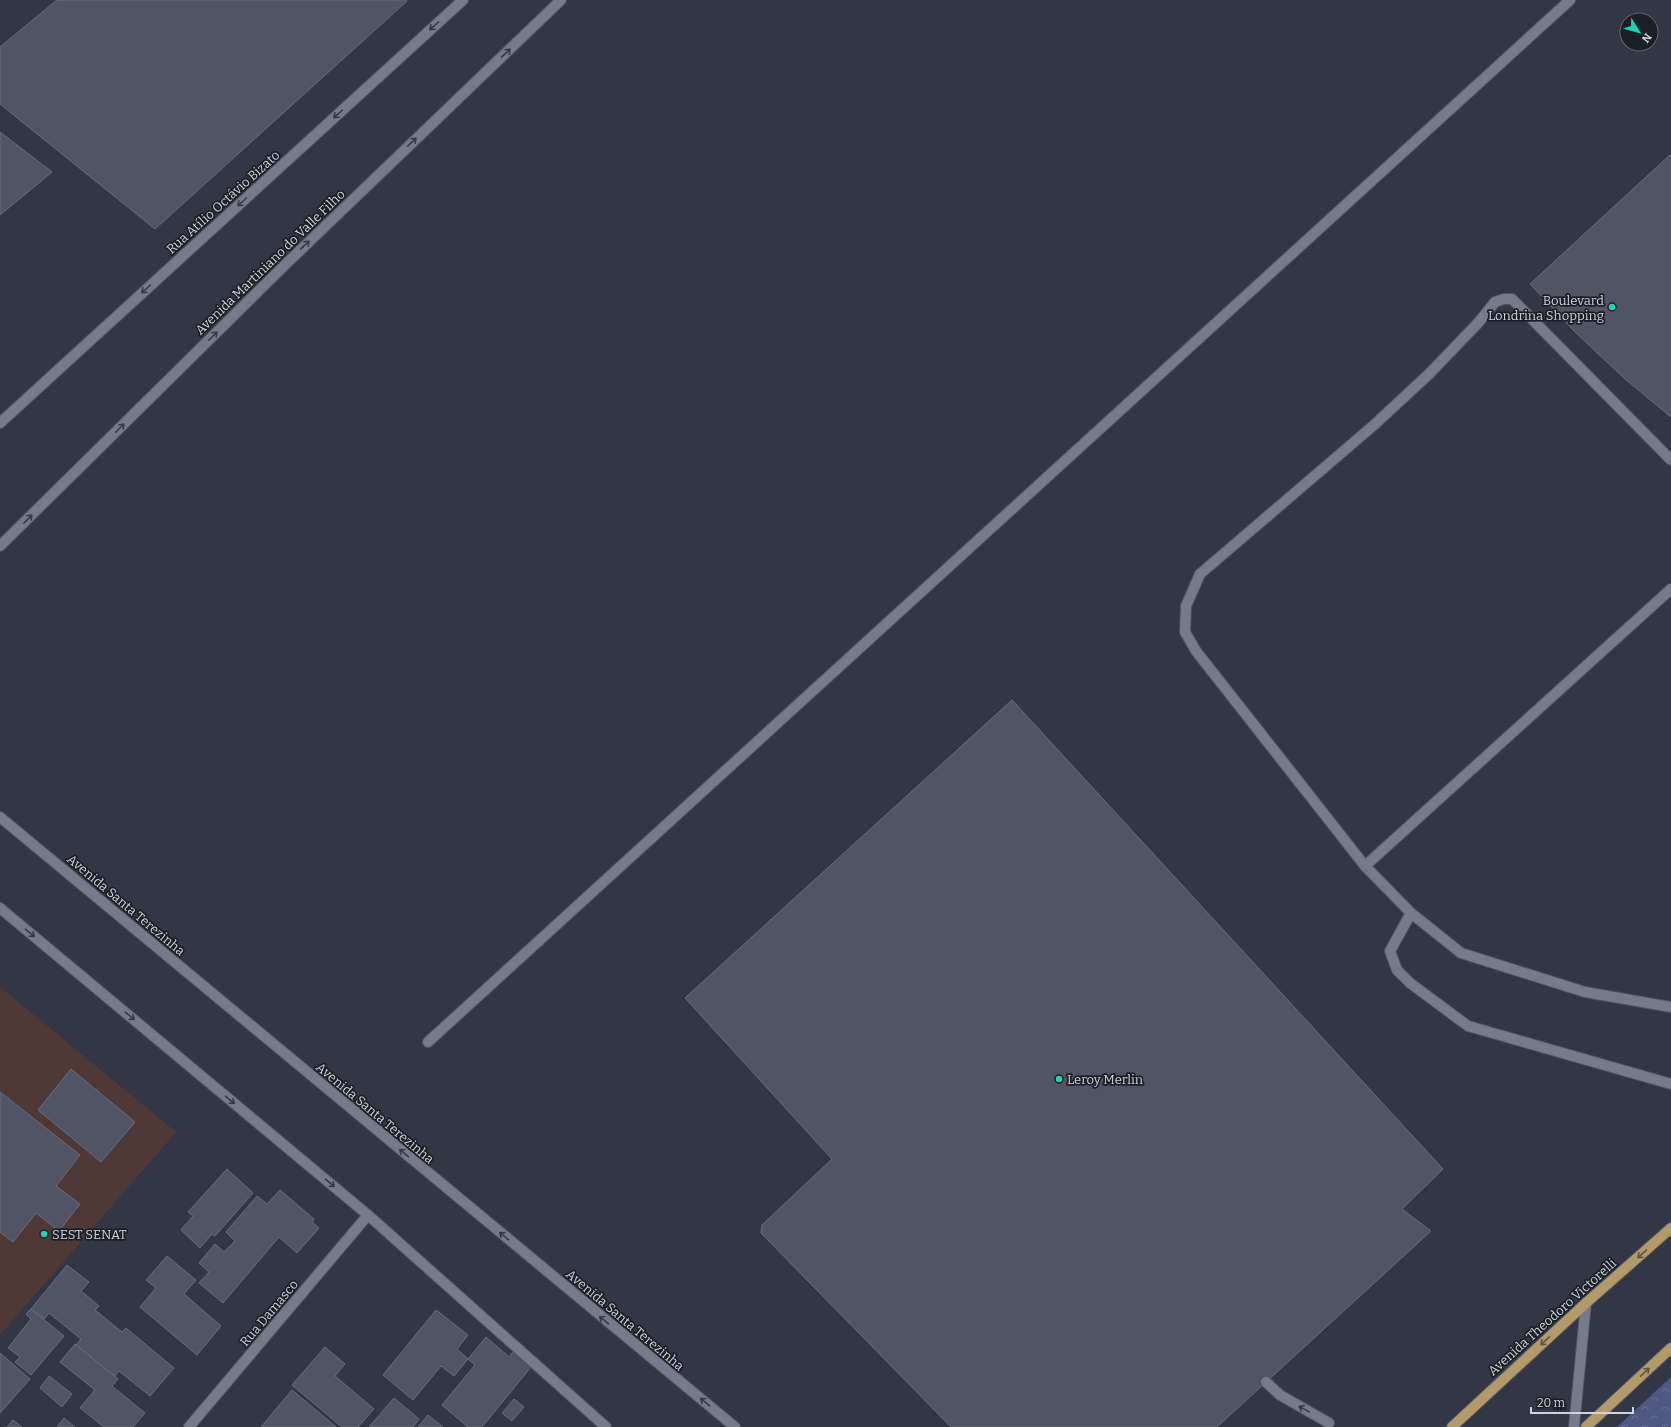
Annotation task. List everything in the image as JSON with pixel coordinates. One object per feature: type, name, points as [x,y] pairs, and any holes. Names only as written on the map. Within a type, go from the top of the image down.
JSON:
[{"type":"main road","name":"Avenida Theodoro Victorelli","points":[[1452,1427],[1586,1303],[1671,1228]]},
{"type":"main road","points":[[1586,1427],[1671,1348]]},
{"type":"street","name":"Rua Atílio Octávio Bizato","points":[[0,423],[463,0]]},
{"type":"street","name":"Avenida Martiniano do Valle Filho","points":[[0,546],[289,261],[562,0]]},
{"type":"street","points":[[428,1042],[1570,0]]},
{"type":"street","points":[[1671,460],[1512,299],[1504,299],[1495,302],[1478,323],[1429,374],[1374,425],[1200,574],[1186,606],[1185,632],[1196,651],[1365,866],[1411,913],[1461,953],[1585,992],[1671,1007]]},
{"type":"street","points":[[1365,866],[1671,588]]},
{"type":"street","name":"Avenida Santa Terezinha","points":[[0,817],[735,1427]]},
{"type":"street","points":[[0,908],[368,1215],[606,1427]]},
{"type":"street","points":[[1411,913],[1390,951],[1397,970],[1410,984],[1468,1026],[1671,1084]]},
{"type":"street","name":"Rua Damasco","points":[[189,1427],[368,1215]]},
{"type":"street","points":[[1574,1427],[1586,1303]]},
{"type":"street","points":[[1266,1382],[1280,1395],[1329,1423]]},
{"type":"shaded area","name":"SEST SENAT","points":[[0,987],[176,1132],[0,1335]]},
{"type":"green space","points":[[1671,1377],[1671,1427],[1617,1427]]},
{"type":"building","points":[[57,0],[407,1],[155,229],[0,104],[0,47]]},
{"type":"building","points":[[0,132],[52,172],[0,215]]},
{"type":"building","name":"Boulevard Londrina Shopping","points":[[1671,154],[1671,417],[1624,378],[1574,331],[1530,284]]},
{"type":"building","name":"Leroy Merlin","points":[[1012,700],[1443,1169],[1402,1209],[1431,1231],[1217,1427],[951,1427],[761,1233],[762,1225],[832,1159],[685,998]]},
{"type":"building","points":[[71,1069],[135,1122],[101,1162],[38,1110]]},
{"type":"building","points":[[0,1092],[80,1155],[56,1186],[80,1204],[59,1231],[36,1213],[13,1242],[0,1232]]},
{"type":"building","points":[[227,1169],[253,1193],[215,1236],[212,1234],[200,1248],[181,1230],[193,1216],[188,1212]]},
{"type":"building","points":[[280,1190],[314,1219],[312,1222],[319,1228],[297,1253],[279,1237],[223,1303],[199,1283],[209,1272],[199,1263],[215,1244],[224,1252],[235,1241],[226,1232],[257,1196],[267,1204]]},
{"type":"building","points":[[167,1256],[196,1280],[184,1294],[221,1326],[197,1355],[140,1307],[156,1288],[146,1280]]},
{"type":"building","points":[[67,1265],[89,1282],[81,1291],[99,1306],[95,1310],[122,1332],[126,1328],[174,1368],[150,1396],[119,1371],[114,1377],[76,1345],[81,1339],[49,1313],[44,1319],[31,1309]]},
{"type":"building","points":[[31,1309],[64,1336],[31,1375],[15,1362],[20,1357],[8,1348],[31,1319],[26,1314]]},
{"type":"building","points":[[436,1310],[468,1335],[457,1349],[468,1359],[454,1376],[441,1366],[413,1400],[383,1375]]},
{"type":"building","points":[[486,1337],[509,1357],[513,1352],[531,1367],[482,1427],[468,1427],[442,1405],[475,1365],[468,1359]]},
{"type":"building","points":[[75,1344],[118,1379],[112,1386],[145,1413],[133,1427],[104,1427],[80,1408],[95,1390],[60,1362]]},
{"type":"building","points":[[325,1347],[345,1364],[335,1376],[374,1409],[358,1427],[342,1427],[292,1385]]},
{"type":"building","points":[[0,1353],[30,1379],[0,1413]]},
{"type":"building","points":[[49,1376],[72,1394],[62,1407],[40,1388]]},
{"type":"building","points":[[292,1390],[336,1427],[261,1427]]},
{"type":"building","points":[[394,1398],[419,1419],[413,1427],[369,1427]]},
{"type":"building","points":[[514,1399],[524,1407],[512,1421],[502,1413]]},
{"type":"building","points":[[428,1415],[443,1427],[418,1427]]},
{"type":"building","points":[[64,1418],[75,1427],[57,1427]]},
{"type":"building","points":[[13,1420],[22,1427],[7,1427]]},
{"type":"place","name":"Boulevard Londrina Shopping","points":[[1612,307]]},
{"type":"place","name":"Leroy Merlin","points":[[1059,1079]]},
{"type":"place","name":"SEST SENAT","points":[[44,1234]]}]
